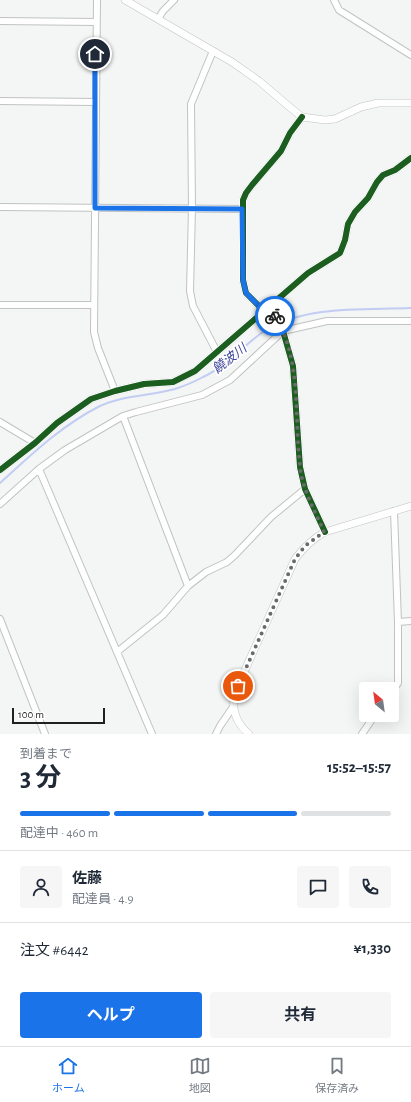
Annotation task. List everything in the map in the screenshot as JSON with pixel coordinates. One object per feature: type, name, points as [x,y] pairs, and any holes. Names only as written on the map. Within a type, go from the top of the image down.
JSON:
[{"type":"street","points":[[97,0],[94,332],[98,348],[115,391]]},
{"type":"street","points":[[125,0],[232,62],[259,81],[302,117],[325,120],[335,119],[361,107],[378,103],[411,103]]},
{"type":"street","points":[[158,19],[163,11],[174,0]]},
{"type":"street","points":[[334,0],[339,10],[411,55]]},
{"type":"street","points":[[0,21],[96,22]]},
{"type":"street","points":[[213,51],[191,104],[192,208],[190,291],[193,306],[217,352]]},
{"type":"street","points":[[0,101],[95,102]]},
{"type":"street","points":[[302,117],[290,133],[281,151],[246,192],[243,200],[243,280],[246,293],[259,306],[273,312],[283,329],[293,366],[300,467],[305,489],[324,532]]},
{"type":"street","points":[[0,470],[35,443],[57,423],[91,399],[144,384],[173,382],[195,371],[308,273],[340,253],[345,240],[348,224],[355,212],[368,198],[377,182],[383,175],[395,170],[411,158]]},
{"type":"street","points":[[0,207],[242,209]]},
{"type":"street","points":[[0,305],[94,305]]},
{"type":"street","points":[[0,504],[39,469],[64,450],[123,416],[202,395],[230,380],[283,329],[327,322],[411,321]]},
{"type":"street","points":[[123,416],[188,586]]},
{"type":"street","points":[[0,422],[35,443]]},
{"type":"street","points":[[39,469],[152,734]]},
{"type":"street","points":[[117,652],[163,615],[188,586],[206,572],[227,562],[271,517],[305,489]]},
{"type":"street","points":[[249,734],[241,727],[233,708],[235,692],[295,559],[305,546],[324,532],[411,506]]},
{"type":"street","points":[[394,511],[398,622],[398,682]]},
{"type":"street","points":[[0,619],[46,734]]},
{"type":"street","points":[[398,622],[411,621]]},
{"type":"street","points":[[216,734],[233,708]]},
{"type":"street","points":[[362,734],[370,722]]},
{"type":"waterway","name":"饒波川","points":[[0,483],[59,432],[98,407],[117,400],[175,389],[196,381],[220,367],[266,330],[282,322],[299,316],[336,310],[411,308]]},
{"type":"cycle path","points":[[302,117],[290,133],[281,151],[252,185],[243,200],[243,280],[246,293],[259,306],[273,312],[283,331],[293,366],[300,467],[305,489],[325,532]]},
{"type":"cycle path","points":[[0,470],[35,443],[57,423],[91,399],[144,384],[173,382],[195,371],[308,273],[340,253],[345,240],[348,224],[355,212],[368,198],[377,182],[383,175],[395,170],[411,158]]},
{"type":"way so far","points":[[238,686],[295,559],[305,546],[316,536],[324,532],[305,489],[300,467],[293,366],[284,331],[275,316]]},
{"type":"route","points":[[95,54],[95,208],[242,209],[243,280],[246,293],[259,306],[273,312],[275,316]]}]
